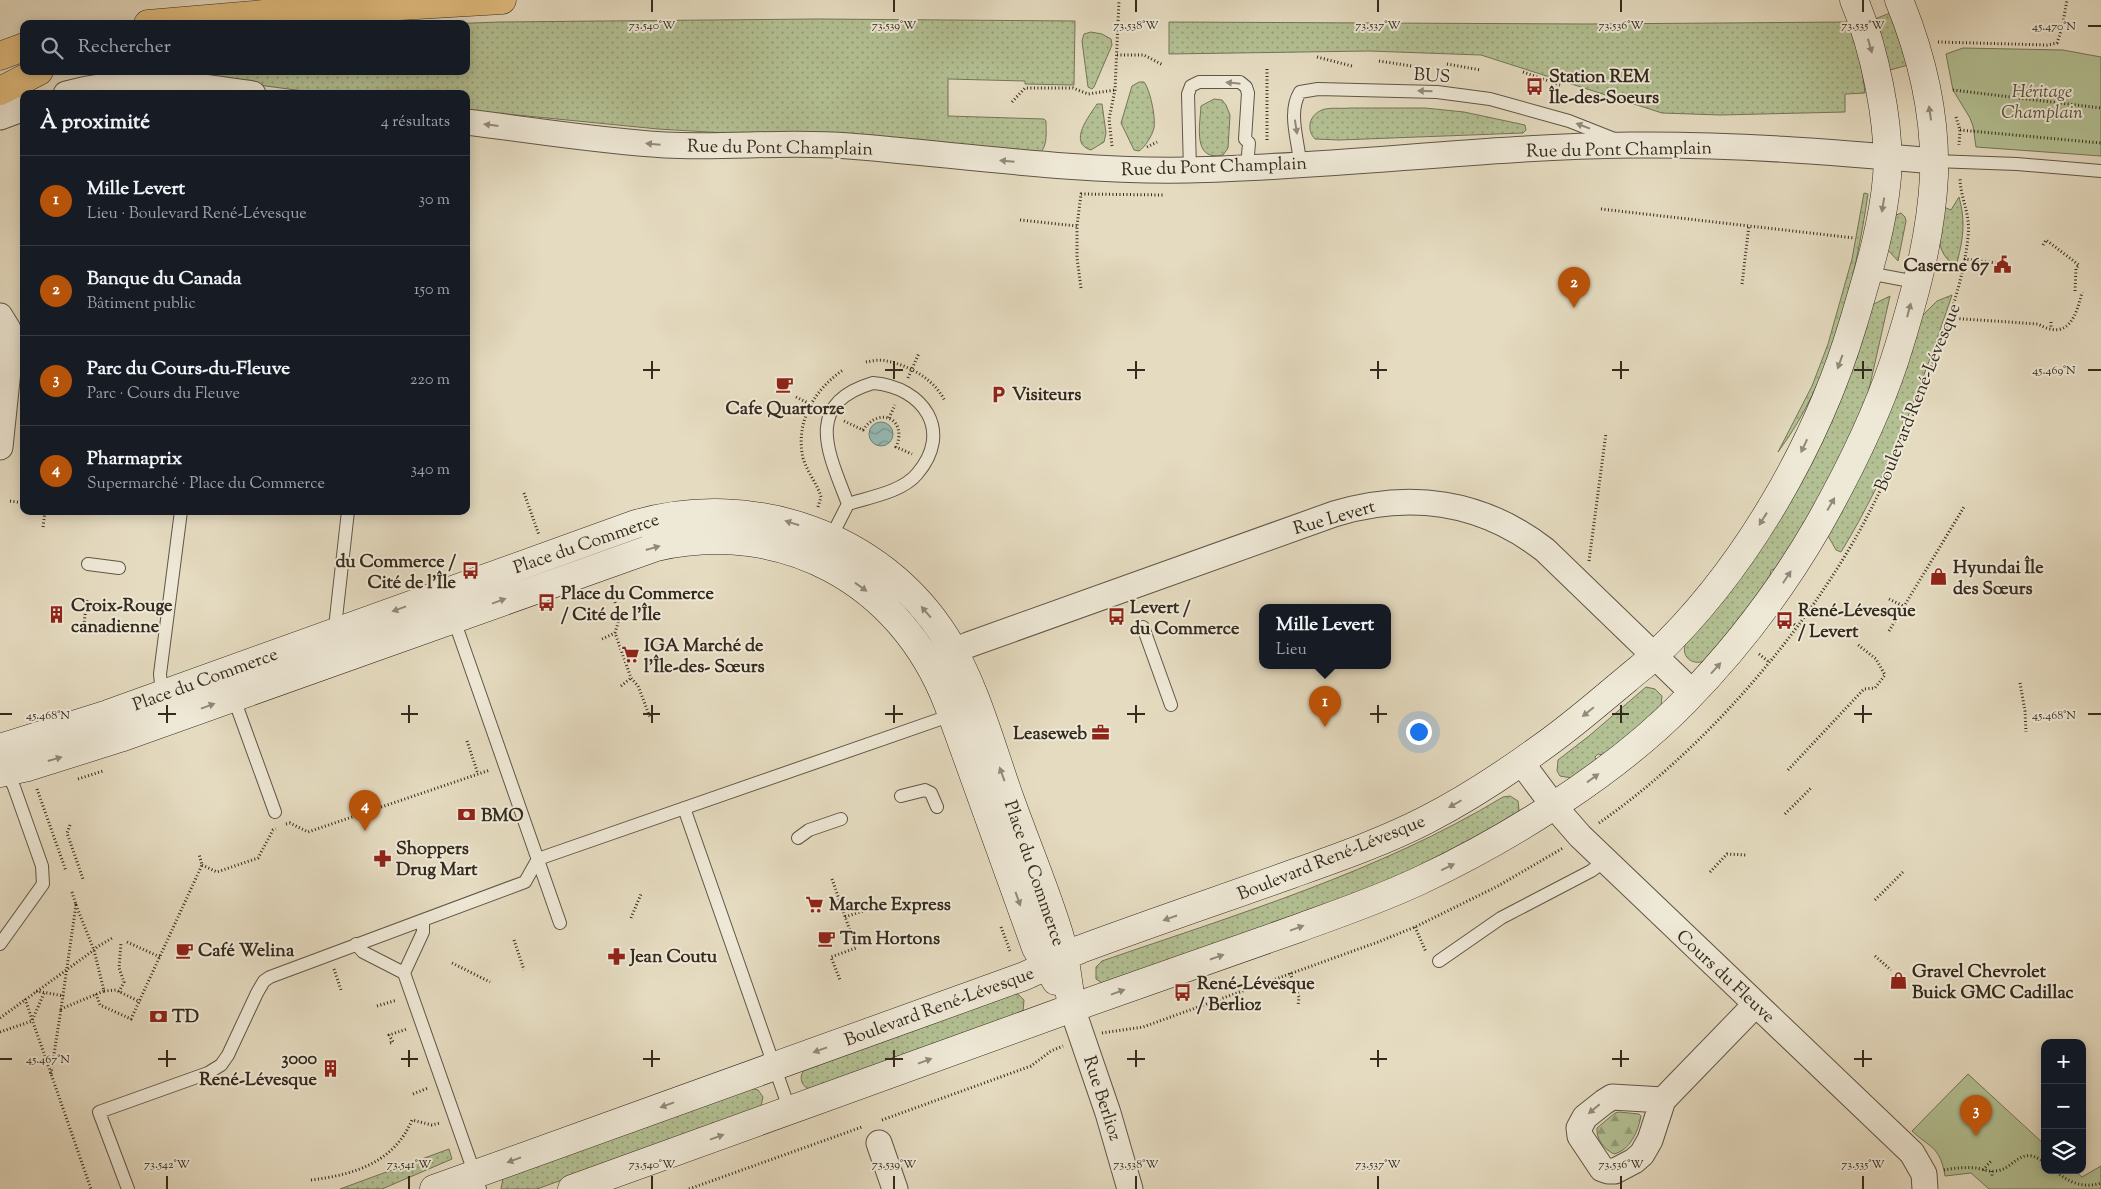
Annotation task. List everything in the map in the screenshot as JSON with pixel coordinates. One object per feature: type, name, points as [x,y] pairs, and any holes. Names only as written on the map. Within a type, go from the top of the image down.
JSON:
[{"type":"highway","points":[[191,20],[502,0]]},
{"type":"highway","points":[[0,56],[20,48]]},
{"type":"highway","points":[[0,91],[31,75]]},
{"type":"street","name":"Boulevard René-Lévesque","points":[[434,1189],[478,1181],[774,1066],[1022,977],[1055,961],[1350,853],[1443,811],[1522,762],[1588,713],[1654,657],[1701,606],[1753,536],[1796,463],[1839,365],[1868,272],[1882,213],[1888,174],[1888,157],[1876,70],[1854,0]]},
{"type":"street","name":"Boulevard René-Lévesque","points":[[572,1189],[1299,928],[1416,883],[1490,845],[1553,805],[1619,759],[1682,705],[1738,643],[1772,598],[1806,546],[1844,480],[1871,422],[1890,374],[1916,282],[1929,217],[1934,161],[1930,112],[1922,68],[1900,0]]},
{"type":"street","points":[[82,90],[98,86],[140,82],[180,84],[224,90]]},
{"type":"street","points":[[0,117],[20,110]]},
{"type":"street","name":"Rue du Pont Champlain","points":[[470,122],[667,145],[835,145],[1113,159],[1190,170],[1628,146],[1749,148],[1934,161]]},
{"type":"street","points":[[0,316],[8,329],[11,342],[0,447]]},
{"type":"street","name":"Rue Levert","points":[[942,657],[1334,514],[1374,504],[1412,502],[1464,509],[1498,520],[1531,539],[1692,693]]},
{"type":"street","name":"Place du Commerce","points":[[2,763],[70,755],[233,697],[449,605],[614,531],[673,515],[711,512],[754,515],[794,524],[831,538],[863,556],[901,586],[936,624],[952,715],[1033,939],[1055,961],[1072,1008]]},
{"type":"street","name":"Place du Commerce","points":[[2,763],[108,714],[341,630],[449,605],[656,547],[694,540],[724,539],[753,542],[786,550],[819,562],[848,578],[873,596],[908,631],[967,679],[1060,936],[1055,961]]},
{"type":"street","name":"Cours du Fleuve","points":[[1522,762],[1571,827],[1912,1152],[1924,1174],[1933,1180]]},
{"type":"street","points":[[1663,1100],[1756,1004]]},
{"type":"street","name":"Rue Berlioz","points":[[1072,1008],[1108,1113],[1130,1189]]},
{"type":"street","points":[[879,1143],[895,1189]]},
{"type":"lane","points":[[1190,170],[1188,94],[1191,86],[1199,82],[1240,82],[1246,87],[1248,94],[1245,139],[1249,143],[1247,167]]},
{"type":"lane","name":"BUS","points":[[1300,164],[1294,114],[1295,99],[1300,92],[1318,89],[1437,92],[1490,99],[1570,121],[1609,136],[1628,146]]},
{"type":"lane","points":[[1934,161],[2017,164],[2101,171]]},
{"type":"lane","points":[[1868,272],[1916,282]]},
{"type":"lane","points":[[819,562],[848,504],[904,486],[917,474],[926,460],[932,445],[933,430],[931,418],[922,403],[893,386],[873,383],[861,386],[837,402],[830,414],[826,426],[826,442],[848,504]]},
{"type":"lane","points":[[162,694],[160,674],[180,515]]},
{"type":"lane","points":[[341,630],[336,618],[348,515]]},
{"type":"lane","points":[[88,564],[119,568]]},
{"type":"lane","points":[[449,605],[560,922]]},
{"type":"lane","points":[[1143,627],[1171,705]]},
{"type":"lane","points":[[224,672],[275,812]]},
{"type":"lane","points":[[128,1189],[99,1112],[215,1069],[225,1060],[264,981],[277,974],[356,944],[525,882],[538,859],[952,715]]},
{"type":"lane","points":[[0,944],[39,890],[44,878],[42,866],[14,786],[2,763]]},
{"type":"lane","points":[[901,796],[925,790],[931,793],[938,806]]},
{"type":"lane","points":[[684,808],[790,1110]]},
{"type":"lane","points":[[798,838],[809,830],[841,818]]},
{"type":"lane","points":[[1434,958],[1501,918],[1591,871],[1605,861]]},
{"type":"lane","points":[[404,974],[423,932],[423,920]]},
{"type":"lane","points":[[356,944],[363,952],[404,974],[478,1181]]},
{"type":"path","points":[[1113,159],[1109,119],[1115,90],[1119,0]]},
{"type":"path","points":[[1932,43],[2047,45],[2057,43],[2067,0]]},
{"type":"path","points":[[1117,55],[1144,55],[1163,65]]},
{"type":"path","points":[[1317,57],[1352,66]]},
{"type":"path","points":[[1379,61],[1418,67]]},
{"type":"path","points":[[1447,64],[1480,70]]},
{"type":"path","points":[[1267,68],[1267,140]]},
{"type":"path","points":[[1523,72],[1560,85]]},
{"type":"path","points":[[1012,102],[1025,88],[1056,90],[1073,88],[1088,94],[1115,90]]},
{"type":"path","points":[[1953,90],[2101,108]]},
{"type":"path","points":[[1586,94],[1615,104]]},
{"type":"path","points":[[1960,130],[2101,143]]},
{"type":"path","name":"Boulevard René-Lévesque","points":[[1593,827],[1642,790],[1700,737],[1739,697],[1796,626],[1852,544],[1882,486],[1912,418],[1958,293],[1969,224],[1966,204],[1960,190]]},
{"type":"path","points":[[1081,288],[1077,258],[1081,194],[1144,196]]},
{"type":"path","points":[[1601,209],[1855,238]]},
{"type":"path","points":[[1020,220],[1078,226]]},
{"type":"path","points":[[1742,284],[1749,225]]},
{"type":"path","points":[[2043,245],[2046,240],[2079,265],[2076,268],[2075,292]]},
{"type":"path","points":[[1964,259],[1996,263]]},
{"type":"path","points":[[1949,318],[2038,324],[2051,329],[2062,328],[2070,324],[2077,312],[2082,292]]},
{"type":"path","points":[[2051,322],[2051,329]]},
{"type":"path","points":[[907,381],[919,353]]},
{"type":"path","points":[[866,362],[884,360],[912,369],[937,388],[945,401]]},
{"type":"path","points":[[796,398],[822,410]]},
{"type":"path","points":[[889,418],[898,399]]},
{"type":"path","points":[[841,420],[863,430],[869,420],[879,416],[889,418],[896,423],[900,433],[896,447],[918,456]]},
{"type":"path","points":[[1582,586],[1591,555],[1606,433]]},
{"type":"path","points":[[803,454],[810,448]]},
{"type":"path","points":[[524,493],[539,536]]},
{"type":"path","points":[[10,502],[20,503]]},
{"type":"path","points":[[1889,631],[1903,606],[1929,568],[1964,507]]},
{"type":"path","points":[[43,527],[45,515]]},
{"type":"path","points":[[608,581],[620,616],[616,633],[631,678],[638,686],[650,717]]},
{"type":"path","points":[[1889,598],[1903,606]]},
{"type":"path","points":[[87,600],[83,631],[111,633]]},
{"type":"path","points":[[86,608],[113,612]]},
{"type":"path","points":[[1784,620],[1789,620],[1796,626]]},
{"type":"path","points":[[602,639],[616,633]]},
{"type":"path","points":[[1788,770],[1864,689],[1875,688],[1885,675],[1876,659],[1857,644]]},
{"type":"path","points":[[1758,654],[1769,662]]},
{"type":"path","points":[[621,686],[631,678]]},
{"type":"path","points":[[2020,683],[2026,732]]},
{"type":"path","points":[[466,741],[478,774]]},
{"type":"path","points":[[202,865],[216,872],[258,858],[269,832],[293,822],[308,832],[493,769]]},
{"type":"path","points":[[36,784],[66,871]]},
{"type":"path","points":[[1785,814],[1811,788]]},
{"type":"path","points":[[70,825],[67,833],[83,880]]},
{"type":"path","points":[[1107,1032],[1138,1028],[1378,942],[1415,927],[1498,886],[1564,847]]},
{"type":"path","points":[[96,994],[100,1006],[132,1019],[202,865],[199,854]]},
{"type":"path","points":[[1710,872],[1727,854],[1746,855]]},
{"type":"path","points":[[1875,900],[1904,870]]},
{"type":"path","points":[[832,880],[856,948],[831,957],[840,980]]},
{"type":"path","points":[[72,892],[94,950],[104,991]]},
{"type":"path","points":[[631,918],[641,894]]},
{"type":"path","points":[[51,1074],[76,905]]},
{"type":"path","points":[[845,917],[875,907]]},
{"type":"path","points":[[1415,927],[1434,958]]},
{"type":"path","points":[[0,1018],[97,947],[114,937]]},
{"type":"path","points":[[514,940],[524,970]]},
{"type":"path","points":[[127,942],[160,957]]},
{"type":"path","points":[[119,992],[124,982],[119,968],[121,943]]},
{"type":"path","points":[[1875,956],[1891,970]]},
{"type":"path","points":[[452,963],[490,982]]},
{"type":"path","points":[[333,966],[341,990]]},
{"type":"path","points":[[1290,974],[1299,997],[1298,1006]]},
{"type":"path","points":[[62,1009],[104,991],[116,990],[140,1002]]},
{"type":"path","points":[[36,991],[64,996]]},
{"type":"path","points":[[0,1032],[32,1021],[44,993]]},
{"type":"path","points":[[25,999],[91,1189]]},
{"type":"path","points":[[377,1006],[397,1000]]},
{"type":"path","points":[[390,1043],[393,1042],[390,1035],[408,1029]]},
{"type":"path","points":[[1051,1051],[1061,1047]]},
{"type":"path","points":[[413,1094],[429,1087]]},
{"type":"path","points":[[311,1180],[343,1175],[370,1166],[390,1151],[406,1132],[412,1120],[432,1125],[441,1122]]},
{"type":"path","points":[[1933,1180],[1965,1167],[1992,1172],[2000,1171],[2018,1158],[2029,1155],[2041,1160]]},
{"type":"path","points":[[1983,1170],[1991,1161]]},
{"type":"path","points":[[1992,1172],[1992,1177]]},
{"type":"path","points":[[2059,1174],[2081,1188],[2092,1188],[2101,1183]]},
{"type":"green space","points":[[1890,13],[1908,65],[1890,70],[1875,19]]},
{"type":"green space","points":[[818,19],[1075,21],[1074,85],[1025,84],[1025,81],[948,79],[948,116],[1044,119],[1046,121],[1046,138],[1043,150],[1040,153],[801,133],[725,133],[658,129],[470,110],[470,90],[296,90],[183,75],[470,75],[470,23]]},
{"type":"green space","points":[[1169,22],[1588,24],[1848,22],[1861,61],[1865,93],[1845,94],[1845,112],[1720,115],[1662,113],[1481,55],[1369,51],[1169,54]]},
{"type":"green space","points":[[1091,32],[1102,34],[1111,39],[1112,45],[1092,89],[1088,87],[1082,41],[1084,34]]},
{"type":"green space","name":"Héritage Champlain","points":[[1963,48],[2063,50],[2101,57],[2101,156],[1976,147],[1970,118],[1953,90],[1946,54]]},
{"type":"green space","points":[[1139,82],[1144,82],[1150,97],[1154,128],[1150,138],[1139,151],[1134,150],[1121,123],[1132,86]]},
{"type":"green space","points":[[1214,99],[1222,100],[1230,115],[1228,148],[1223,155],[1213,156],[1206,153],[1202,148],[1199,132],[1201,106]]},
{"type":"green space","points":[[1097,104],[1102,104],[1106,133],[1104,142],[1091,150],[1084,146],[1081,141],[1081,135],[1082,128]]},
{"type":"green space","points":[[1425,108],[1464,112],[1525,125],[1526,130],[1523,133],[1339,140],[1315,139],[1310,131],[1310,123],[1314,115],[1322,110]]},
{"type":"green space","points":[[1864,193],[1868,194],[1863,227],[1848,295],[1838,329],[1827,362],[1813,394],[1797,424],[1778,452],[1812,386],[1828,344],[1852,259]]},
{"type":"green space","points":[[1959,197],[1963,232],[1956,266],[1944,254],[1941,247],[1940,232],[1944,207],[1951,210]]},
{"type":"green space","points":[[1901,213],[1906,221],[1898,261],[1886,248],[1894,216]]},
{"type":"green space","points":[[1952,295],[1917,394],[1890,459],[1859,522],[1841,552],[1836,550],[1827,534],[1921,317],[1937,301]]},
{"type":"green space","points":[[1890,296],[1867,398],[1828,487],[1775,569],[1771,570],[1762,591],[1754,603],[1704,661],[1691,661],[1686,656],[1686,643],[1872,305]]},
{"type":"green space","points":[[1646,687],[1655,689],[1662,696],[1661,706],[1657,712],[1603,755],[1598,754],[1595,757],[1596,760],[1571,778],[1560,776],[1557,771],[1558,760]]},
{"type":"green space","points":[[1510,796],[1518,801],[1519,810],[1517,814],[1442,857],[1336,902],[1102,983],[1096,979],[1096,967],[1102,961],[1307,890],[1407,848],[1456,824],[1503,797]]},
{"type":"green space","points":[[1013,994],[1019,995],[1024,1000],[1023,1012],[808,1089],[802,1082],[802,1074],[805,1069]]},
{"type":"green space","points":[[1968,1074],[2041,1141],[2041,1174],[2079,1174],[2082,1177],[2101,1166],[2101,1189],[1989,1189],[1971,1173],[1945,1176],[1937,1153],[1912,1131]]},
{"type":"green space","points":[[749,1088],[758,1090],[763,1097],[761,1106],[757,1109],[537,1189],[501,1189],[503,1178]]},
{"type":"green space","points":[[1615,1113],[1639,1114],[1641,1116],[1632,1140],[1625,1149],[1614,1154],[1601,1143],[1597,1128]]},
{"type":"green space","points":[[449,1149],[452,1159],[382,1189],[340,1189]]},
{"type":"water","points":[[881,422],[889,426],[893,434],[889,442],[881,446],[873,442],[869,434],[873,426]]},
{"type":"place","name":"Station REM Île-des-Soeurs","points":[[1535,86]]},
{"type":"place","name":"Caserne 67","points":[[2003,265]]},
{"type":"place","name":"Banque du Canada","points":[[1574,308]]},
{"type":"place","name":"Cafe Quartorze","points":[[785,385]]},
{"type":"place","name":"Visiteurs","points":[[998,394]]},
{"type":"place","name":"du Commerce / Cité de l'Île","points":[[470,571]]},
{"type":"place","name":"Hyundai Île des Sœurs","points":[[1939,577]]},
{"type":"place","name":"Place du Commerce / Cité de l'Île","points":[[547,603]]},
{"type":"place","name":"Croix-Rouge canadienne","points":[[57,615]]},
{"type":"place","name":"Levert / du Commerce","points":[[1116,617]]},
{"type":"place","name":"René-Lévesque / Levert","points":[[1784,620]]},
{"type":"place","name":"IGA Marché de l'Île-des- Sœurs","points":[[630,655]]},
{"type":"place","name":"Mille Levert","points":[[1325,727]]},
{"type":"place","name":"Leaseweb","points":[[1101,733]]},
{"type":"place","name":"BMO","points":[[467,815]]},
{"type":"place","name":"Pharmaprix","points":[[365,831]]},
{"type":"place","name":"Shoppers Drug Mart","points":[[382,858]]},
{"type":"place","name":"Marche Express","points":[[815,904]]},
{"type":"place","name":"Tim Hortons","points":[[826,938]]},
{"type":"place","name":"Café Welina","points":[[184,950]]},
{"type":"place","name":"Jean Coutu","points":[[616,956]]},
{"type":"place","name":"Gravel Chevrolet Buick GMC Cadillac","points":[[1898,981]]},
{"type":"place","name":"René-Lévesque / Berlioz","points":[[1183,993]]},
{"type":"place","name":"TD","points":[[158,1016]]},
{"type":"place","name":"3000 René-Lévesque","points":[[331,1068]]},
{"type":"place","name":"Parc du Cours-du-Fleuve","points":[[1976,1136]]}]
